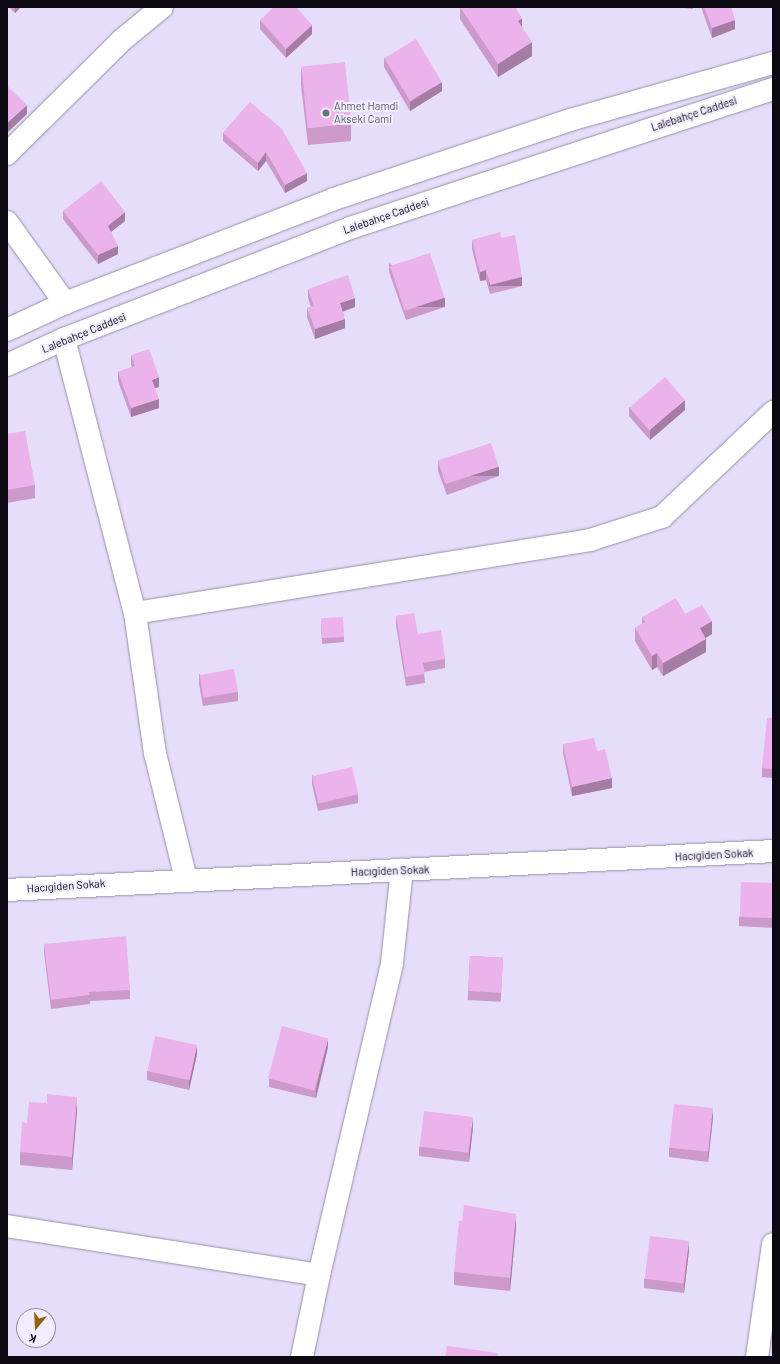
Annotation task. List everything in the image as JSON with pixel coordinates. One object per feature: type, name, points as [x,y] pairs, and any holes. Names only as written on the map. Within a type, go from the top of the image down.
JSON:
[{"type":"street","points":[[7,154],[122,40],[162,7]]},
{"type":"street","points":[[7,330],[65,303],[334,199],[570,120],[773,63]]},
{"type":"street","name":"Lalebahçe Caddesi","points":[[7,365],[64,339],[350,228],[773,89]]},
{"type":"street","points":[[7,222],[65,303]]},
{"type":"street","points":[[64,339],[135,613],[155,753],[186,879]]},
{"type":"street","points":[[135,613],[590,540],[619,531],[662,517],[773,412]]},
{"type":"street","name":"Hacıgiden Sokak","points":[[7,890],[186,879],[402,870],[773,851]]},
{"type":"street","points":[[302,1357],[318,1275],[392,964],[402,870]]},
{"type":"street","points":[[7,1226],[318,1275]]},
{"type":"street","points":[[757,1357],[773,1244]]},
{"type":"building","points":[[274,7],[296,7],[312,25],[286,49],[260,20]]},
{"type":"building","points":[[460,7],[515,7],[522,18],[518,21],[532,42],[498,64]]},
{"type":"building","points":[[704,7],[731,7],[735,20],[712,28]]},
{"type":"building","points":[[416,39],[442,82],[410,101],[384,58]]},
{"type":"building","name":"Ahmet Hamdi Akseki Cami","points":[[345,62],[351,124],[308,128],[301,67]]},
{"type":"building","points":[[7,86],[27,105],[7,123]]},
{"type":"building","points":[[250,102],[282,129],[307,173],[285,185],[266,152],[258,163],[223,133]]},
{"type":"building","points":[[101,181],[125,212],[108,226],[118,246],[98,255],[63,211]]},
{"type":"building","points":[[500,232],[501,238],[515,235],[522,277],[490,285],[486,270],[480,272],[472,240]]},
{"type":"building","points":[[430,253],[445,298],[405,311],[390,266]]},
{"type":"building","points":[[348,275],[355,298],[340,303],[345,319],[315,329],[307,308],[314,306],[308,289]]},
{"type":"building","points":[[149,349],[159,377],[152,380],[159,399],[131,408],[118,372],[135,366],[131,355]]},
{"type":"building","points":[[665,377],[685,400],[649,430],[630,408]]},
{"type":"building","points":[[25,431],[35,485],[7,490],[7,434]]},
{"type":"building","points":[[491,443],[499,467],[445,484],[438,460]]},
{"type":"building","points":[[676,598],[685,614],[702,605],[712,621],[700,628],[706,639],[663,663],[657,653],[652,656],[635,628],[645,622],[642,617]]},
{"type":"building","points":[[414,613],[418,634],[441,630],[445,659],[423,663],[425,674],[406,677],[396,616]]},
{"type":"building","points":[[343,617],[344,637],[322,638],[321,618]]},
{"type":"building","points":[[234,669],[238,692],[204,698],[200,675]]},
{"type":"building","points":[[767,718],[773,718],[773,769],[762,768]]},
{"type":"building","points":[[594,738],[597,751],[605,749],[612,778],[572,787],[563,744]]},
{"type":"building","points":[[352,767],[358,794],[318,804],[312,776]]},
{"type":"building","points":[[741,882],[773,883],[772,918],[740,917]]},
{"type":"building","points":[[126,936],[130,990],[89,992],[90,995],[51,1000],[44,944]]},
{"type":"building","points":[[470,956],[503,958],[501,993],[468,991]]},
{"type":"building","points":[[282,1026],[328,1038],[314,1091],[268,1078]]},
{"type":"building","points":[[155,1036],[197,1045],[190,1080],[148,1071]]},
{"type":"building","points":[[47,1094],[77,1097],[72,1157],[20,1152],[22,1122],[27,1123],[29,1102],[47,1103]]},
{"type":"building","points":[[674,1104],[713,1108],[708,1152],[669,1148]]},
{"type":"building","points":[[424,1111],[473,1117],[468,1153],[420,1147]]},
{"type":"building","points":[[464,1205],[516,1214],[510,1278],[454,1272],[459,1221],[462,1221]]},
{"type":"building","points":[[650,1236],[689,1241],[683,1283],[645,1279]]},
{"type":"building","points":[[447,1346],[498,1353],[498,1357],[445,1357]]},
{"type":"place","name":"Ahmet Hamdi Akseki Cami","points":[[326,113]]}]
